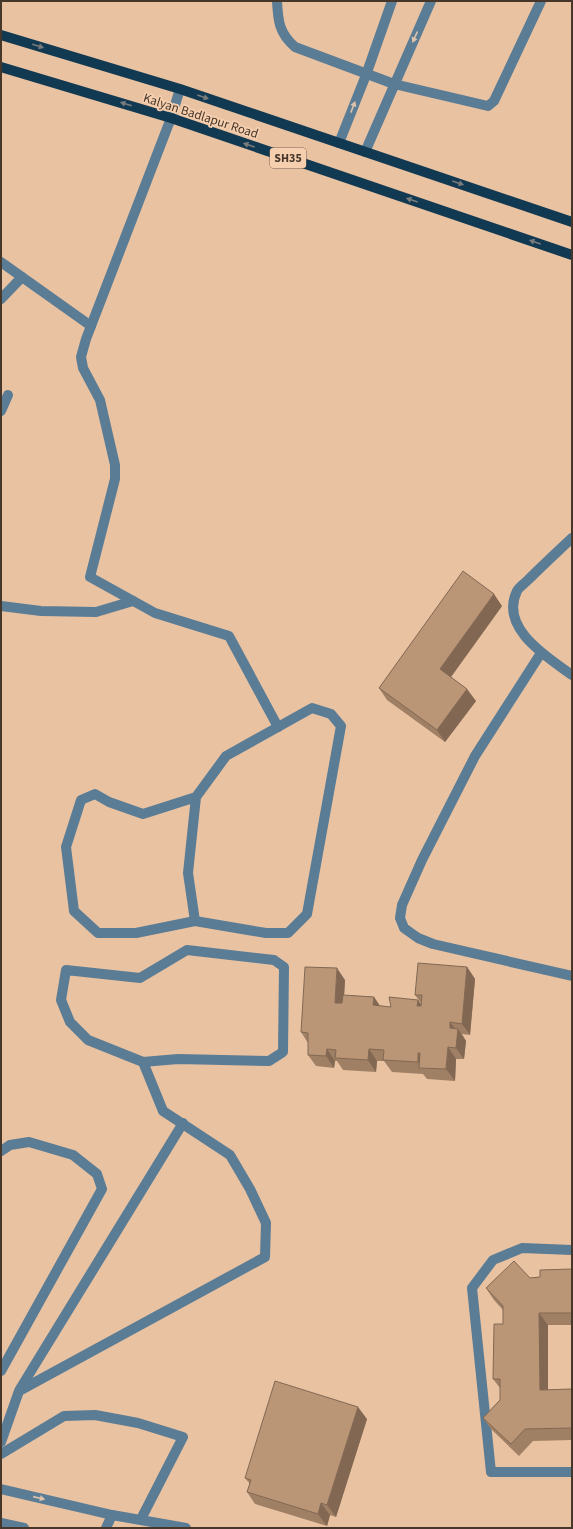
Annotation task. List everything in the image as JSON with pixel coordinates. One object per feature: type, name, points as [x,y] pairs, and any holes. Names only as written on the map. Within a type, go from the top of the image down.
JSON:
[{"type":"main road","name":"Kalyan Badlapur Road","points":[[1,35],[180,89],[572,222]]},
{"type":"main road","name":"Kalyan Badlapur Road","points":[[1,67],[171,118],[572,255]]},
{"type":"street","points":[[277,1],[278,20],[282,32],[288,41],[295,47],[366,75],[394,84],[488,106],[492,104],[541,1]]},
{"type":"street","points":[[339,143],[366,75],[392,1]]},
{"type":"street","points":[[365,152],[431,1]]},
{"type":"street","points":[[180,89],[171,118],[91,326],[81,357],[83,368],[100,400],[114,465],[115,479],[90,577],[155,613],[229,636],[278,727]]},
{"type":"street","points":[[1,262],[91,326]]},
{"type":"street","points":[[1,300],[22,277]]},
{"type":"street","points":[[1,411],[8,395]]},
{"type":"street","points":[[572,538],[517,591],[513,609],[516,625],[541,653],[572,675]]},
{"type":"street","points":[[1,606],[41,611],[96,612],[133,601]]},
{"type":"street","points":[[541,653],[475,756],[422,860],[402,905],[400,918],[404,928],[418,938],[433,944],[572,976]]},
{"type":"street","points":[[195,922],[188,872],[196,797],[226,756],[312,708],[331,714],[340,726],[306,914],[288,933],[266,932],[195,922],[136,933],[98,933],[74,912],[66,847],[81,800],[95,794],[109,802],[143,814],[196,797]]},
{"type":"street","points":[[19,1391],[265,1256],[266,1223],[250,1190],[230,1155],[163,1111],[143,1062],[88,1040],[70,1022],[61,1000],[66,970],[140,978],[187,950],[274,960],[284,967],[283,1052],[269,1061],[178,1059],[143,1062]]},
{"type":"street","points":[[1,1442],[19,1391],[183,1123]]},
{"type":"street","points":[[1,1152],[10,1145],[29,1142],[73,1155],[97,1174],[102,1189],[1,1371]]},
{"type":"street","points":[[572,1250],[522,1248],[493,1260],[472,1288],[491,1472],[572,1472]]},
{"type":"street","points":[[1,1454],[64,1416],[96,1415],[131,1421],[183,1437],[142,1519]]},
{"type":"street","points":[[1,1489],[112,1515],[142,1519],[186,1528]]},
{"type":"street","points":[[106,1528],[112,1515]]},
{"type":"street","points":[[1,1523],[24,1528]]},
{"type":"building","points":[[463,571],[494,594],[440,669],[467,689],[437,730],[379,688]]},
{"type":"building","points":[[418,963],[467,967],[462,1024],[450,1022],[450,1028],[458,1029],[456,1048],[448,1047],[446,1069],[419,1068],[420,1053],[418,1053],[418,1062],[383,1060],[384,1050],[369,1049],[368,1060],[335,1058],[336,1050],[327,1049],[326,1056],[308,1055],[308,1033],[301,1032],[305,967],[337,968],[335,1003],[342,1003],[343,995],[374,997],[373,1005],[391,1007],[389,997],[418,1000],[417,1006],[421,1006],[422,995],[415,995]]},
{"type":"building","points":[[514,1261],[530,1278],[540,1277],[540,1270],[572,1269],[572,1313],[539,1313],[540,1390],[572,1389],[572,1428],[525,1429],[511,1444],[483,1418],[500,1400],[500,1379],[493,1379],[494,1324],[503,1324],[503,1306],[486,1288]]},
{"type":"building","points":[[275,1381],[358,1407],[327,1505],[321,1503],[318,1514],[247,1492],[251,1480],[245,1478]]}]
